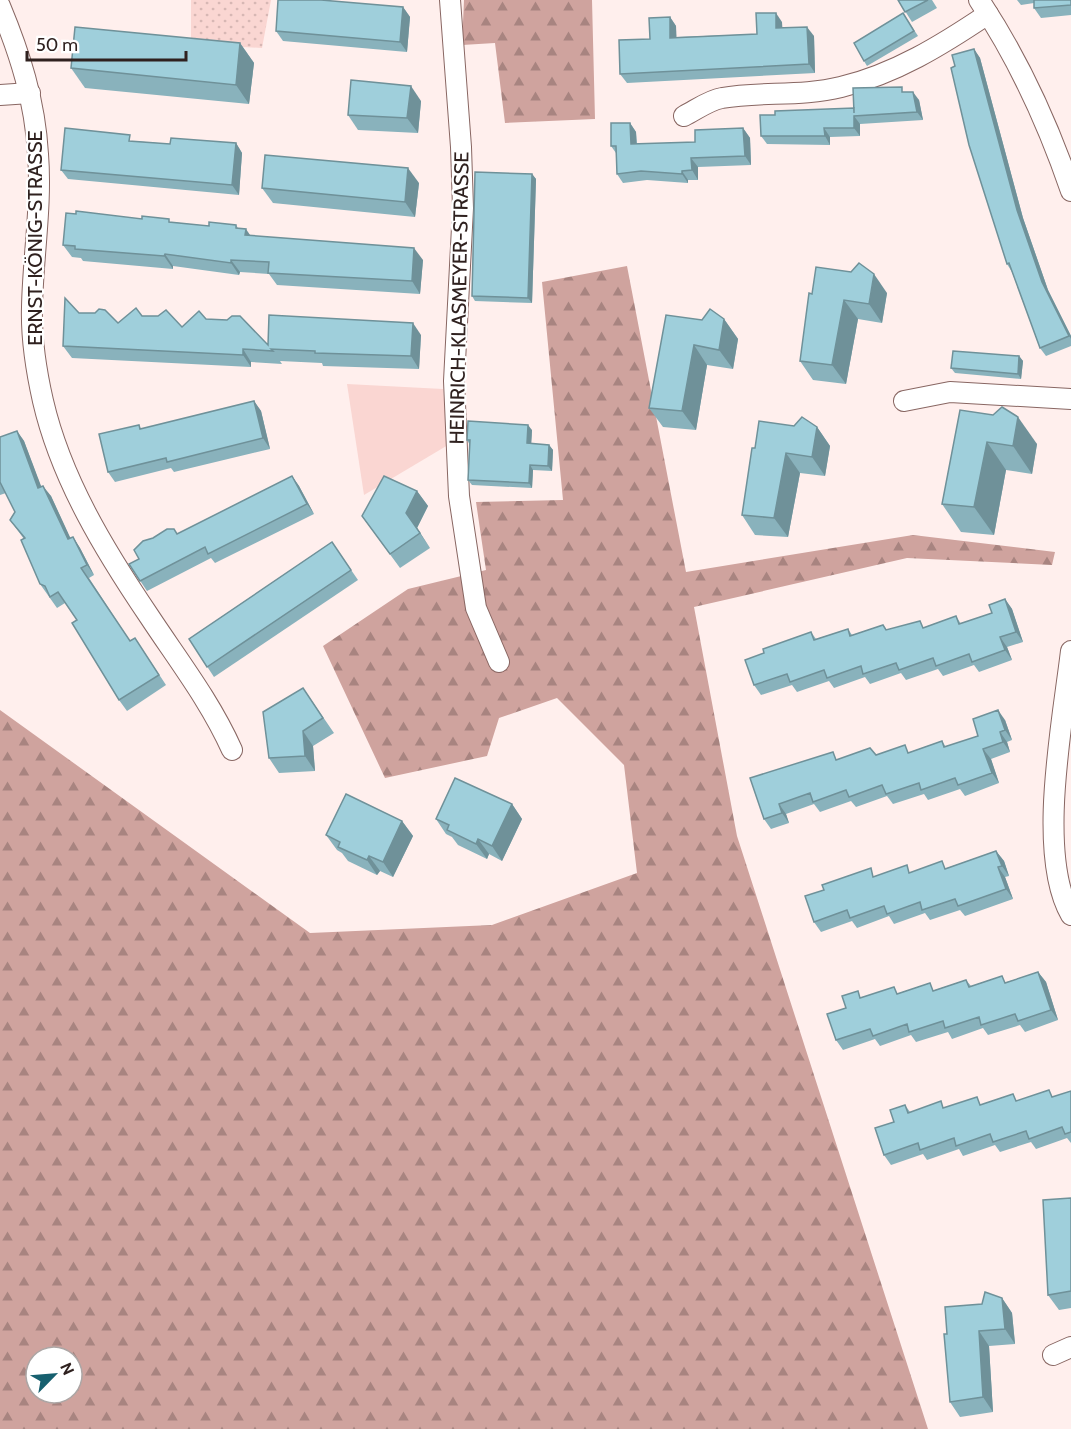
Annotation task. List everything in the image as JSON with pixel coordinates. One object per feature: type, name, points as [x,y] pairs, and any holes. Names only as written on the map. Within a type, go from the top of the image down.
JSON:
[{"type":"street","name":"HEINRICH-KLASMEYER-STRASSE","points":[[450,0],[461,147],[463,208],[454,381],[459,496],[476,608],[499,662]]},
{"type":"street","name":"ERNST-KÖNIG-STRASSE","points":[[0,6],[16,43],[30,93],[39,155],[33,343],[44,405],[57,445],[94,527],[149,616],[210,705],[232,750]]},
{"type":"street","points":[[684,116],[720,98],[801,94],[840,87],[883,74],[918,58],[983,7],[1027,82],[1071,191]]},
{"type":"street","points":[[0,95],[30,93]]},
{"type":"street","points":[[904,401],[950,392],[1071,399]]},
{"type":"street","points":[[1071,651],[1054,801],[1053,840],[1056,875],[1071,915]]},
{"type":"shaded area","points":[[191,0],[271,0],[262,48],[191,44]]},
{"type":"shaded area","points":[[347,384],[443,389],[448,445],[364,495]]},
{"type":"green space","points":[[464,0],[592,0],[595,119],[505,123],[495,43],[462,45]]},
{"type":"green space","points":[[627,266],[686,572],[913,535],[1055,552],[1052,565],[907,558],[694,607],[737,836],[928,1429],[0,1429],[0,710],[310,933],[492,925],[637,873],[624,765],[557,698],[499,718],[487,756],[385,778],[323,646],[408,589],[486,570],[476,502],[563,500],[542,282]]},
{"type":"building","points":[[278,0],[321,0],[403,7],[400,42],[276,31]]},
{"type":"building","points":[[898,0],[928,0],[905,12]]},
{"type":"building","points":[[1034,0],[1071,0],[1071,5],[1034,8]]},
{"type":"building","points":[[756,13],[776,13],[776,28],[807,27],[809,64],[620,74],[619,40],[650,39],[649,18],[670,17],[670,38],[757,34]]},
{"type":"building","points":[[903,13],[914,31],[864,61],[854,43]]},
{"type":"building","points":[[75,27],[240,43],[236,85],[71,68]]},
{"type":"building","points":[[974,49],[1017,210],[1042,282],[1069,336],[1040,348],[1009,263],[1007,264],[969,145],[951,68],[955,66],[952,55]]},
{"type":"building","points":[[351,80],[411,86],[407,118],[348,115]]},
{"type":"building","points":[[902,87],[902,92],[913,92],[917,112],[854,116],[854,128],[824,128],[825,136],[761,136],[760,115],[775,115],[775,111],[854,108],[853,88]]},
{"type":"building","points":[[611,123],[630,123],[631,144],[695,142],[695,130],[743,128],[745,156],[691,158],[692,170],[682,171],[682,174],[641,171],[617,174],[616,146],[611,146]]},
{"type":"building","points":[[65,128],[130,135],[129,141],[170,144],[171,138],[236,143],[232,185],[61,170]]},
{"type":"building","points":[[265,155],[408,168],[405,202],[262,188]]},
{"type":"building","points":[[475,172],[532,174],[528,298],[472,296]]},
{"type":"building","points":[[76,211],[142,219],[142,216],[169,219],[169,222],[209,226],[209,222],[236,225],[236,228],[246,229],[245,235],[414,248],[412,281],[268,273],[269,262],[231,260],[231,263],[165,254],[164,256],[75,249],[75,246],[63,245],[66,213],[76,214]]},
{"type":"building","points":[[859,263],[874,274],[869,304],[844,300],[832,365],[800,361],[809,293],[812,294],[816,267],[851,272]]},
{"type":"building","points":[[65,298],[79,313],[95,313],[99,309],[105,310],[118,323],[136,308],[142,316],[158,316],[166,310],[182,327],[199,311],[206,319],[227,320],[232,316],[240,316],[268,345],[269,315],[413,323],[411,356],[271,349],[273,351],[243,349],[243,355],[63,346]]},
{"type":"building","points":[[710,309],[724,319],[719,350],[694,345],[682,411],[649,408],[666,315],[702,320]]},
{"type":"building","points":[[953,351],[1019,356],[1018,374],[951,368]]},
{"type":"building","points":[[254,401],[263,438],[167,462],[166,458],[108,472],[99,434],[139,425],[140,429]]},
{"type":"building","points":[[1002,407],[1018,417],[1013,446],[987,442],[974,507],[942,504],[960,410],[993,415]]},
{"type":"building","points":[[802,417],[817,427],[812,457],[786,453],[774,518],[742,515],[752,448],[755,448],[759,421],[794,426]]},
{"type":"building","points":[[468,421],[528,425],[527,443],[549,445],[548,466],[530,465],[529,483],[468,480],[470,440],[467,440]]},
{"type":"building","points":[[17,431],[38,488],[43,486],[68,539],[73,537],[87,565],[81,568],[130,641],[135,638],[159,675],[119,700],[72,623],[77,620],[58,592],[50,597],[45,586],[40,584],[21,540],[25,538],[10,520],[15,512],[0,482],[0,437]]},
{"type":"building","points":[[292,476],[307,504],[208,554],[205,547],[140,581],[129,564],[139,559],[134,550],[143,541],[167,529],[174,529],[177,534]]},
{"type":"building","points":[[384,476],[417,491],[406,513],[420,533],[390,554],[362,516]]},
{"type":"building","points":[[332,542],[351,570],[207,667],[189,639]]},
{"type":"building","points":[[1005,599],[1016,632],[1000,637],[1005,650],[972,662],[969,654],[936,666],[933,658],[899,670],[896,663],[863,674],[861,666],[827,678],[824,670],[790,682],[787,674],[754,685],[745,660],[764,653],[763,649],[811,632],[814,640],[848,629],[850,636],[883,625],[886,630],[920,621],[923,628],[956,616],[959,624],[992,613],[989,605]]},
{"type":"building","points":[[303,688],[323,718],[303,731],[305,756],[269,758],[263,712]]},
{"type":"building","points":[[998,710],[1005,730],[1000,732],[1003,742],[983,749],[992,773],[958,785],[955,778],[921,790],[919,783],[886,794],[882,785],[849,797],[846,790],[813,802],[810,793],[779,804],[782,813],[764,819],[750,778],[833,752],[836,760],[870,748],[876,755],[905,745],[908,753],[942,741],[944,747],[978,736],[973,719]]},
{"type":"building","points":[[455,778],[512,804],[492,846],[478,839],[476,844],[447,830],[449,825],[436,819]]},
{"type":"building","points":[[346,794],[402,821],[383,862],[369,856],[367,860],[338,847],[340,842],[326,835]]},
{"type":"building","points":[[996,851],[1002,866],[998,867],[1006,889],[958,906],[955,899],[922,910],[920,902],[887,914],[884,906],[850,918],[847,910],[814,922],[805,896],[824,890],[822,885],[871,868],[873,877],[907,865],[909,873],[942,861],[945,869]]},
{"type":"building","points":[[1038,972],[1051,1010],[1018,1021],[1015,1014],[981,1025],[979,1017],[945,1028],[943,1021],[909,1032],[907,1024],[873,1036],[870,1029],[836,1040],[827,1014],[846,1008],[842,996],[858,991],[860,998],[894,987],[897,994],[930,983],[933,991],[966,980],[969,987],[1002,976],[1005,983]]},
{"type":"building","points":[[1049,1090],[1052,1097],[1071,1091],[1071,1132],[1065,1134],[1062,1127],[1029,1139],[1026,1131],[993,1142],[990,1134],[956,1146],[954,1138],[920,1150],[918,1143],[884,1155],[875,1128],[894,1122],[890,1110],[905,1105],[908,1113],[941,1101],[943,1108],[977,1097],[980,1105],[1013,1094],[1016,1101]]},
{"type":"building","points":[[1071,1198],[1071,1291],[1048,1295],[1043,1200]]},
{"type":"building","points":[[985,1292],[1002,1298],[1005,1329],[979,1331],[983,1397],[950,1402],[944,1334],[947,1334],[945,1307],[982,1304]]}]
